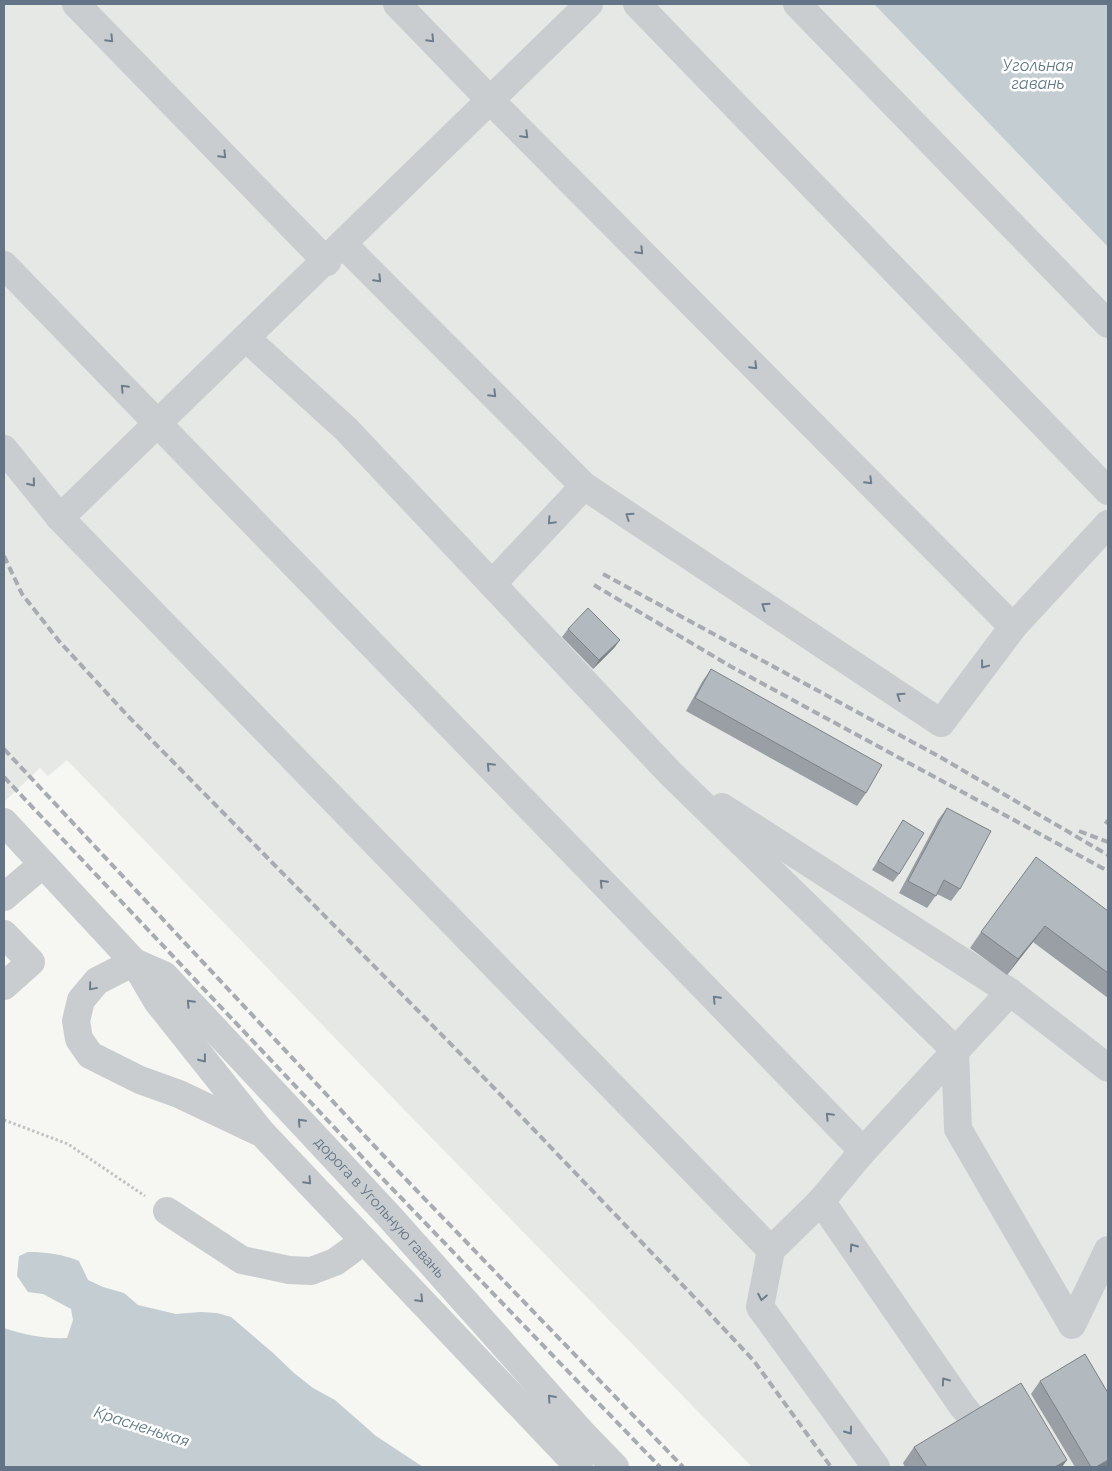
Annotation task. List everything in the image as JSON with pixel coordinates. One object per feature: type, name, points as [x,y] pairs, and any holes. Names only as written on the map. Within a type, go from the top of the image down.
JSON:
[{"type":"street","points":[[76,4],[335,253],[584,486],[941,722],[1013,626],[1108,524]]},
{"type":"street","points":[[396,4],[1013,626]]},
{"type":"street","points":[[60,518],[335,253],[589,4]]},
{"type":"street","points":[[637,4],[1108,491]]},
{"type":"street","points":[[797,4],[1108,324]]},
{"type":"street","points":[[4,265],[863,1151]]},
{"type":"street","points":[[246,338],[346,429],[670,773],[955,1050],[958,1129],[1072,1325],[1108,1250]]},
{"type":"street","points":[[4,449],[60,518],[771,1250]]},
{"type":"street","points":[[492,584],[584,486]]},
{"type":"street","points":[[670,773],[1010,992],[1108,1068]]},
{"type":"street","name":"дорога в Угольную гавань","points":[[4,822],[134,962],[158,1001],[262,1133],[579,1467]]},
{"type":"street","points":[[4,898],[43,864]]},
{"type":"street","points":[[4,934],[31,962],[4,986]]},
{"type":"street","points":[[134,962],[96,981],[81,1000],[76,1021],[79,1039],[90,1055],[140,1080],[178,1094],[262,1133]]},
{"type":"street","name":"дорога в Угольную гавань","points":[[134,962],[164,975],[389,1216],[583,1434],[615,1467]]},
{"type":"street","points":[[876,1467],[760,1307],[771,1250],[821,1201],[863,1151],[1010,992]]},
{"type":"street","points":[[821,1201],[963,1407],[974,1420]]},
{"type":"street","points":[[166,1210],[242,1260],[289,1270],[311,1270],[335,1262],[364,1241]]},
{"type":"path","points":[[4,1120],[68,1144],[166,1210]]},
{"type":"shaded area","points":[[4,4],[874,4],[1108,247],[1108,1467],[752,1467],[67,760],[48,776],[40,768],[4,802]]},
{"type":"water","name":"Угольная гавань","points":[[874,4],[1108,4],[1108,247]]},
{"type":"water","name":"Красненькая","points":[[28,1252],[54,1254],[79,1261],[88,1280],[124,1293],[138,1305],[176,1314],[201,1312],[217,1313],[231,1317],[313,1388],[335,1400],[376,1436],[423,1467],[4,1467],[4,1328],[35,1336],[67,1338],[73,1320],[71,1309],[43,1294],[28,1292],[17,1276],[19,1256]]},
{"type":"building","points":[[588,608],[620,640],[599,660],[568,629]]},
{"type":"building","points":[[711,669],[882,765],[866,793],[695,698]]},
{"type":"building","points":[[947,808],[991,831],[960,889],[944,880],[936,896],[908,881]]},
{"type":"building","points":[[903,820],[924,833],[899,874],[878,861]]},
{"type":"building","points":[[1036,857],[1108,911],[1108,973],[1045,926],[1018,959],[981,932]]},
{"type":"building","points":[[1085,1354],[1108,1393],[1108,1460],[1096,1467],[1091,1467],[1040,1381]]},
{"type":"building","points":[[1021,1383],[1067,1460],[1055,1467],[927,1467],[914,1447]]},
{"type":"railway","points":[[4,556],[22,594],[59,641],[127,715],[495,1089],[754,1361],[831,1467]]},
{"type":"railway","points":[[603,574],[940,757],[1108,855]]},
{"type":"railway","points":[[594,585],[730,666],[1108,871]]},
{"type":"railway","points":[[4,749],[395,1168],[683,1467]]},
{"type":"railway","points":[[4,777],[382,1178],[660,1467]]},
{"type":"railway","points":[[1079,831],[1108,842]]}]
